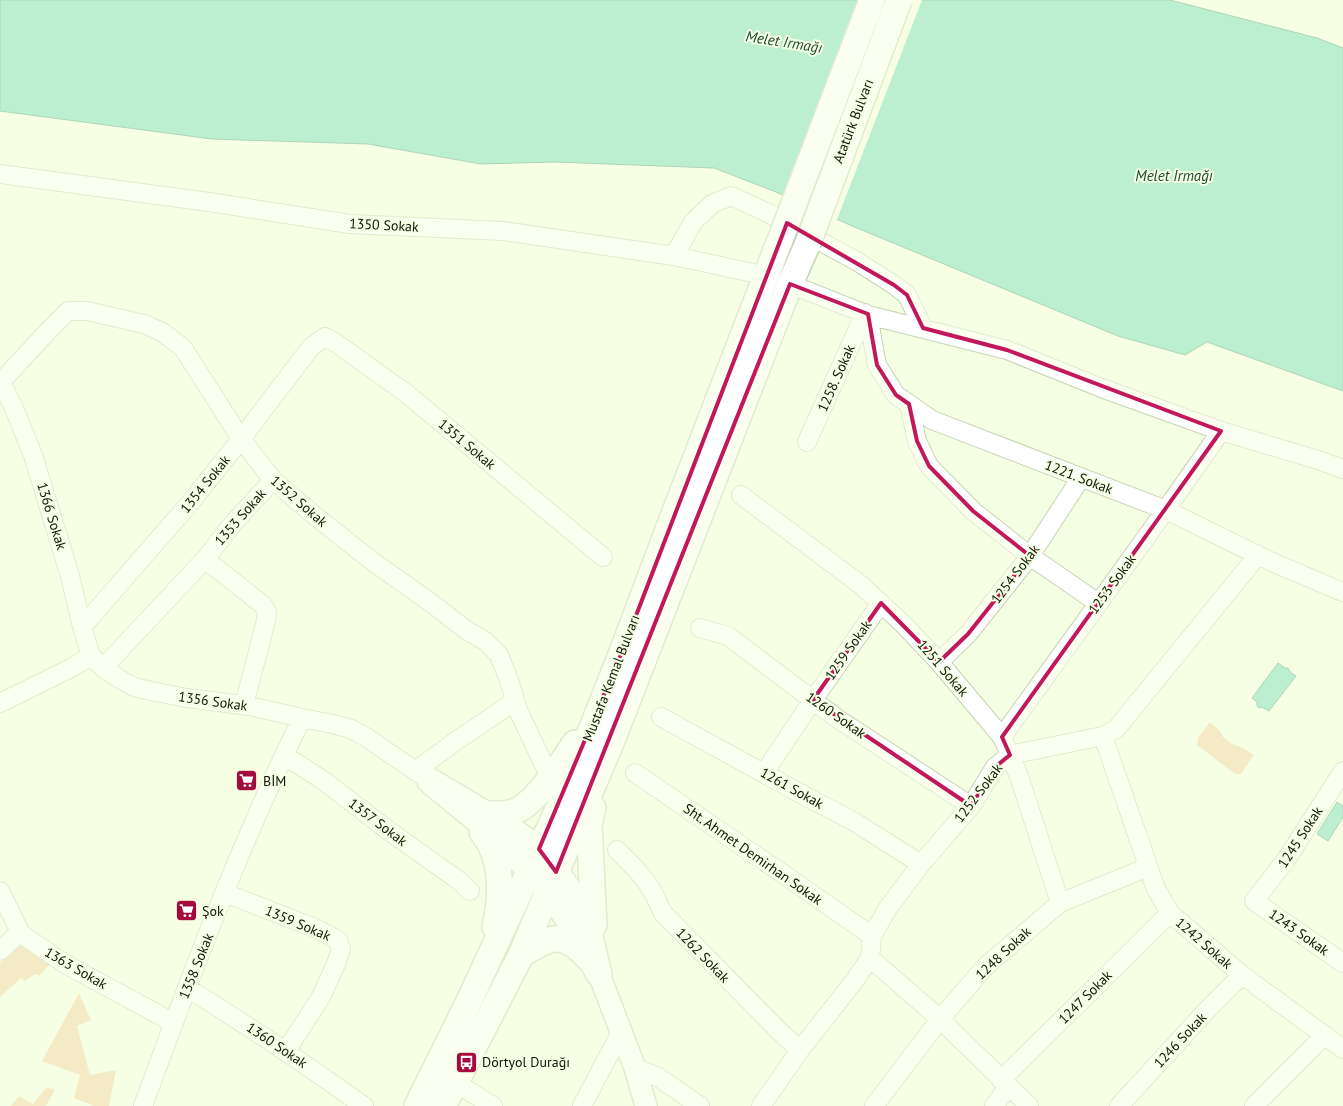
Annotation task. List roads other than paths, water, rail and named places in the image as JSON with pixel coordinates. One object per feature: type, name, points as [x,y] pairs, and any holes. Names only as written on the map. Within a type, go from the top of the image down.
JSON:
[{"type":"highway","name":"Atatürk Bulvarı","points":[[780,240],[872,0]]},
{"type":"highway","name":"Atatürk Bulvarı","points":[[808,243],[899,0]]},
{"type":"highway","name":"Mustafa Kemal Bulvarı","points":[[417,1106],[466,1008],[569,786],[780,240]]},
{"type":"highway","name":"Mustafa Kemal Bulvarı","points":[[443,1106],[520,955],[552,881],[612,738],[790,284],[808,243]]},
{"type":"highway","points":[[486,814],[512,812],[525,806],[542,789],[566,757],[604,699]]},
{"type":"highway","points":[[599,974],[594,927],[589,825],[612,738]]},
{"type":"highway","points":[[423,776],[504,825],[552,881],[578,902],[586,920],[599,974]]},
{"type":"highway","points":[[423,776],[480,822],[535,860]]},
{"type":"highway","points":[[462,807],[488,839],[498,866],[500,897],[489,958]]},
{"type":"highway","points":[[520,955],[550,939],[565,940],[591,960],[599,974]]},
{"type":"main road","points":[[599,974],[635,1068],[646,1106]]},
{"type":"street","name":"1350 Sokak","points":[[0,174],[209,202],[350,224],[503,231],[674,256],[767,276]]},
{"type":"street","points":[[674,256],[693,222],[712,204],[731,196],[766,212],[858,262],[894,285],[907,296],[923,328]]},
{"type":"street","points":[[790,284],[867,314],[1008,350],[1104,389],[1221,431],[1343,469]]},
{"type":"street","name":"1352 Sokak","points":[[0,382],[68,311],[87,311],[144,324],[162,332],[183,348],[241,440],[273,480],[372,561],[466,630],[485,641],[499,655],[518,710],[550,778]]},
{"type":"street","name":"1221. Sokak","points":[[867,314],[877,366],[896,395],[932,420],[1166,510],[1258,555],[1343,592]]},
{"type":"street","name":"1258. Sokak","points":[[807,442],[867,314]]},
{"type":"street","name":"1354 Sokak","points":[[82,627],[190,503],[241,440],[310,347],[325,337]]},
{"type":"street","name":"1351 Sokak","points":[[325,337],[407,394],[603,557]]},
{"type":"street","name":"1366 Sokak","points":[[0,382],[13,406],[33,455],[70,576],[82,627],[97,662]]},
{"type":"street","points":[[909,404],[917,440],[929,466],[973,511],[1030,556],[1098,603]]},
{"type":"street","name":"1253 Sokak","points":[[1002,737],[1221,431]]},
{"type":"street","name":"1254 Sokak","points":[[939,662],[968,634],[1030,556],[1075,487],[1078,476]]},
{"type":"street","name":"1353 Sokak","points":[[244,705],[267,612],[263,606],[211,564],[206,557],[230,527],[273,480]]},
{"type":"street","name":"1251 Sokak","points":[[741,495],[861,584],[939,662],[1002,737],[1020,776],[1060,903]]},
{"type":"street","name":"1252 Sokak","points":[[761,1106],[800,1050],[870,958],[872,936],[888,908],[920,864],[971,806],[996,767],[1010,755],[1103,736],[1116,729],[1258,555]]},
{"type":"street","points":[[0,703],[71,668],[97,662],[206,557]]},
{"type":"street","name":"1259 Sokak","points":[[764,773],[881,603]]},
{"type":"street","name":"1260 Sokak","points":[[700,628],[728,636],[838,719],[971,806]]},
{"type":"street","name":"1356 Sokak","points":[[97,662],[118,678],[134,686],[187,698],[244,705],[352,729],[423,776]]},
{"type":"street","points":[[423,776],[456,741],[515,701]]},
{"type":"street","name":"1261 Sokak","points":[[661,717],[805,796],[854,820],[920,864]]},
{"type":"street","name":"1358 Sokak","points":[[143,1106],[186,988],[257,814],[302,718]]},
{"type":"street","name":"1242 Sokak","points":[[1103,736],[1156,889],[1170,913],[1242,975],[1343,1049]]},
{"type":"street","name":"1357 Sokak","points":[[284,755],[324,781],[389,831],[458,880],[470,891]]},
{"type":"street","name":"1245 Sokak","points":[[1254,900],[1259,897],[1286,860],[1343,771]]},
{"type":"street","name":"Sht. Ahmet Demirhan Sokak","points":[[635,773],[872,936]]},
{"type":"street","name":"1262 Sokak","points":[[617,850],[648,884],[663,913],[800,1050]]},
{"type":"street","name":"1248 Sokak","points":[[874,1106],[940,1019],[986,966],[1060,903],[1148,867]]},
{"type":"street","name":"1363 Sokak","points":[[0,891],[20,932],[26,938],[60,961],[174,1023]]},
{"type":"street","name":"1359 Sokak","points":[[225,893],[317,929],[338,940],[341,948],[321,997],[286,1051]]},
{"type":"street","name":"1243 Sokak","points":[[1254,900],[1343,964]]},
{"type":"street","name":"1247 Sokak","points":[[994,1106],[1005,1084],[1170,913]]},
{"type":"street","points":[[0,951],[20,932]]},
{"type":"street","points":[[870,958],[940,1019],[1029,1106]]},
{"type":"street","name":"1246 Sokak","points":[[1120,1106],[1208,1009],[1242,975]]},
{"type":"street","name":"1360 Sokak","points":[[186,988],[232,1015],[364,1106]]},
{"type":"street","points":[[582,1106],[621,1032]]},
{"type":"street","points":[[1254,1106],[1325,1035]]},
{"type":"street","points":[[635,1068],[658,1077],[700,1106]]},
{"type":"street","points":[[456,1083],[492,1106]]},
{"type":"water","name":"Melet Irmağı","points":[[0,0],[1170,0],[1317,38],[1343,48],[1343,391],[1207,342],[1185,355],[1118,336],[852,226],[776,192],[714,168],[555,162],[481,164],[368,144],[212,139],[0,111]]},
{"type":"water","points":[[1278,663],[1288,668],[1296,676],[1269,711],[1262,707],[1259,708],[1257,702],[1252,698]]},
{"type":"water","points":[[1337,802],[1343,806],[1343,817],[1328,841],[1317,834]]},
{"type":"place","name":"BİM","points":[[247,781]]},
{"type":"place","name":"Şok","points":[[186,911]]},
{"type":"place","name":"Dörtyol Durağı","points":[[466,1062]]}]
